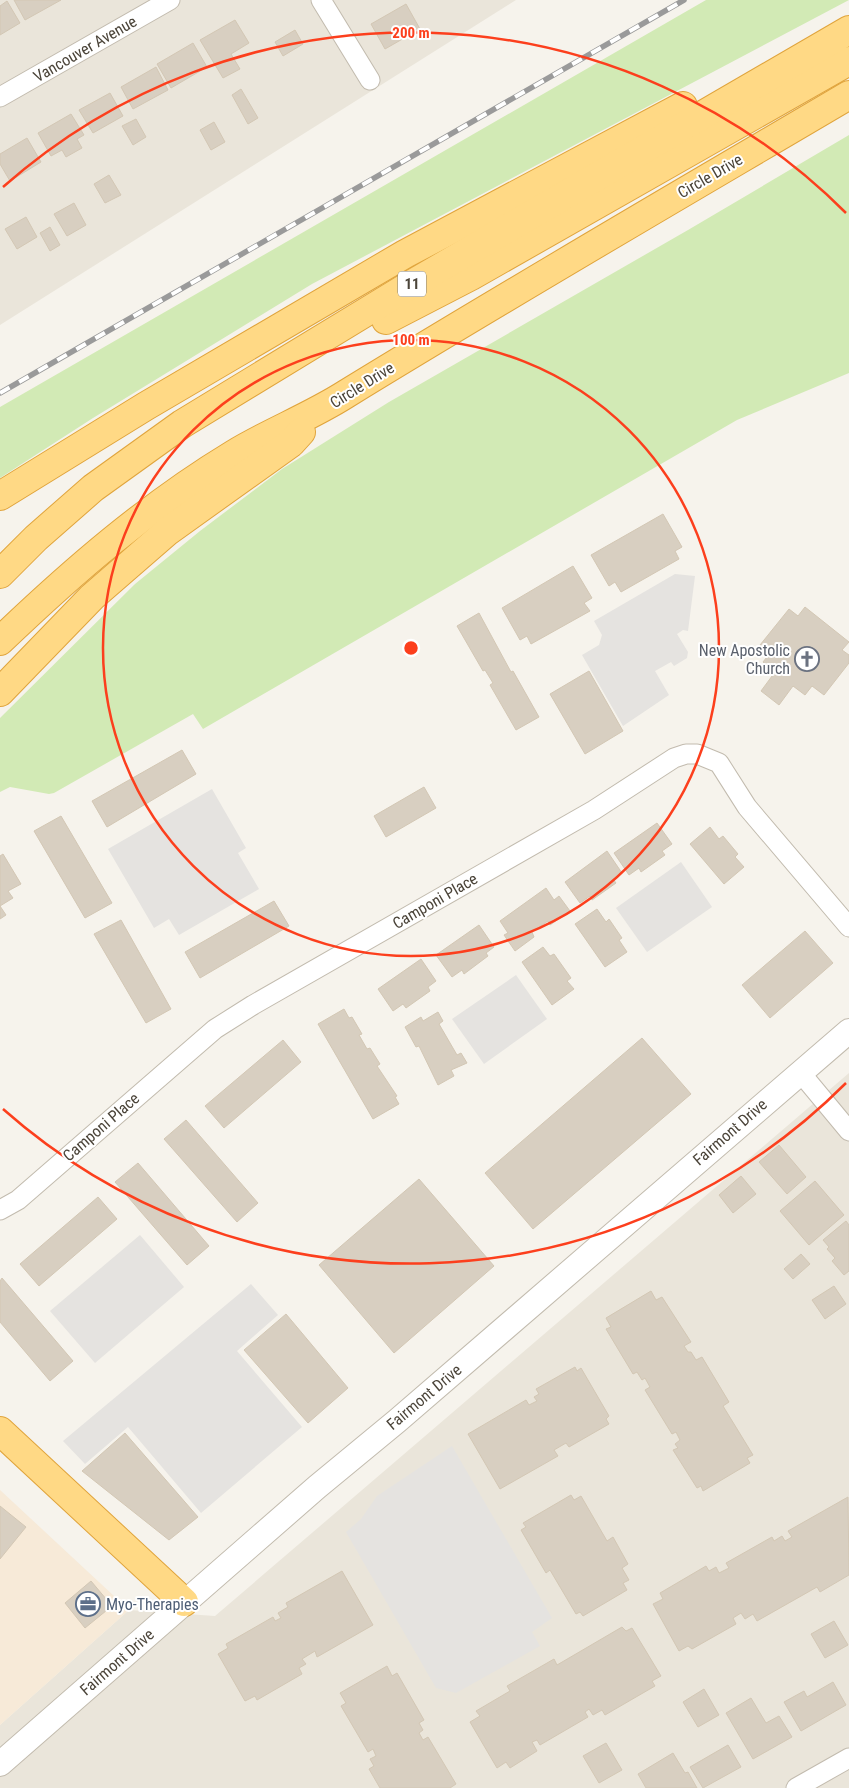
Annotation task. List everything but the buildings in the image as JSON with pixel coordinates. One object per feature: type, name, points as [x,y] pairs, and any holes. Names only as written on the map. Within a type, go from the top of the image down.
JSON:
[{"type":"highway","name":"11","points":[[0,574],[36,538],[93,488],[155,442],[412,284],[849,28]]},
{"type":"highway","points":[[0,496],[146,406],[405,254],[716,88],[849,28]]},
{"type":"highway","points":[[204,411],[471,276],[849,61]]},
{"type":"highway","name":"Circle Drive","points":[[0,641],[72,573],[180,489],[236,453],[325,408],[504,297],[849,95]]},
{"type":"highway","points":[[0,692],[92,597],[168,531],[291,443],[325,408]]},
{"type":"highway","points":[[0,1431],[184,1602]]},
{"type":"street","name":"Vancouver Avenue","points":[[0,97],[170,0]]},
{"type":"street","points":[[321,0],[370,80]]},
{"type":"street","name":"Camponi Place","points":[[0,1210],[18,1200],[215,1029],[594,810],[674,758],[698,754],[719,763],[747,807],[849,927]]},
{"type":"street","name":"Fairmont Drive","points":[[4,1762],[184,1602],[540,1299],[849,1031]]},
{"type":"street","points":[[800,1072],[849,1131]]},
{"type":"street","points":[[796,1788],[849,1758]]},
{"type":"shaded area","points":[[0,0],[516,0],[0,325]]},
{"type":"shaded area","points":[[675,574],[695,576],[688,631],[683,630],[677,634],[688,652],[687,658],[674,666],[671,662],[655,671],[669,695],[623,726],[582,655],[599,645],[602,635],[594,621]]},
{"type":"shaded area","points":[[212,789],[246,848],[238,853],[259,889],[179,935],[169,919],[154,928],[108,849]]},
{"type":"shaded area","points":[[681,862],[712,907],[647,952],[616,908]]},
{"type":"shaded area","points":[[516,975],[547,1019],[484,1064],[452,1019]]},
{"type":"shaded area","points":[[849,1073],[849,1788],[0,1788],[0,1725],[129,1610],[215,1616]]},
{"type":"shaded area","points":[[140,1235],[184,1287],[95,1363],[50,1311]]},
{"type":"shaded area","points":[[251,1284],[278,1315],[237,1351],[302,1427],[201,1513],[128,1427],[85,1464],[63,1441]]},
{"type":"shaded area","points":[[452,1446],[552,1618],[532,1632],[540,1646],[456,1693],[436,1688],[346,1532],[361,1519],[377,1496]]},
{"type":"shaded area","points":[[0,1490],[129,1610],[0,1725]]},
{"type":"green space","points":[[706,0],[849,0],[312,284],[93,418],[0,478],[0,407]]},
{"type":"green space","points":[[849,135],[849,373],[737,420],[203,729],[193,714],[54,793],[49,794],[10,787],[0,792],[0,718],[135,584],[200,531],[282,469],[389,402]]},
{"type":"railway","points":[[0,393],[684,0]]},
{"type":"place","name":"New Apostolic Church","points":[[807,659]]},
{"type":"place","name":"Myo-Therapies","points":[[88,1604]]}]
